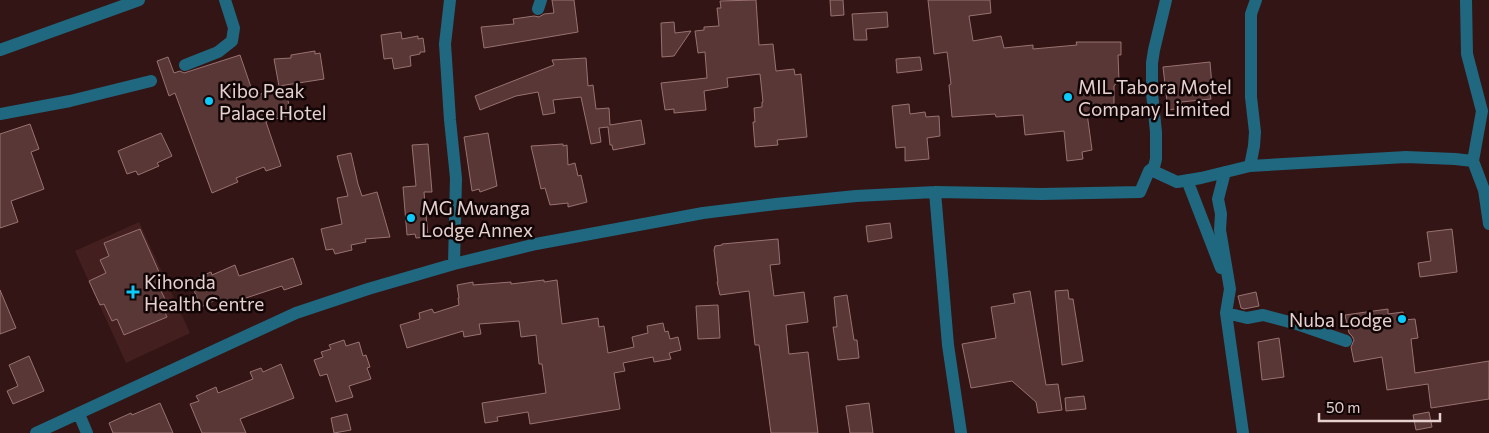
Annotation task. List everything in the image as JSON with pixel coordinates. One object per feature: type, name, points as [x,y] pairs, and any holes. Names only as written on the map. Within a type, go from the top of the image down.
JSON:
[{"type":"street","points":[[0,50],[139,0]]},
{"type":"street","points":[[185,65],[218,52],[232,41],[234,28],[225,0]]},
{"type":"street","points":[[450,0],[445,44],[456,178],[454,264]]},
{"type":"street","points":[[36,433],[296,314],[368,289],[454,264],[536,244],[704,213],[856,196],[936,192],[1042,194],[1140,192],[1156,159],[1152,64],[1166,0]]},
{"type":"street","points":[[1250,166],[1254,146],[1251,97],[1251,14],[1256,0]]},
{"type":"street","points":[[1466,0],[1467,54],[1482,111],[1473,161],[1484,190],[1488,217]]},
{"type":"street","points":[[0,114],[31,109],[151,81]]},
{"type":"street","points":[[1152,170],[1177,182],[1250,166],[1406,157],[1473,161]]},
{"type":"street","points":[[1225,172],[1218,198],[1221,214],[1220,230],[1230,288],[1226,313],[1243,433]]},
{"type":"street","points":[[1187,180],[1230,288]]},
{"type":"street","points":[[936,192],[948,345],[960,433]]},
{"type":"street","points":[[1226,313],[1247,318],[1270,317],[1346,341]]},
{"type":"street","points":[[79,414],[87,433]]},
{"type":"shaded area","name":"Kihonda Health Centre","points":[[139,222],[190,333],[126,363],[75,251]]},
{"type":"building","points":[[552,0],[574,0],[578,32],[484,48],[481,27],[514,24],[513,19],[539,17],[544,14],[554,13]]},
{"type":"building","points":[[756,0],[759,45],[773,44],[776,71],[794,69],[795,75],[801,74],[807,137],[777,140],[778,145],[755,147],[754,108],[762,107],[763,102],[760,74],[727,78],[728,87],[704,91],[706,110],[674,113],[674,109],[665,110],[661,83],[707,78],[705,52],[698,53],[695,31],[704,30],[704,27],[719,26],[717,8],[721,8],[720,1]]},
{"type":"building","points":[[830,0],[843,0],[844,15],[831,16]]},
{"type":"building","points":[[928,0],[990,0],[991,13],[969,16],[973,41],[1001,36],[1004,48],[1033,45],[1033,49],[1077,45],[1076,42],[1121,42],[1121,55],[1118,55],[1119,80],[1114,86],[1114,113],[1087,113],[1092,150],[1082,152],[1083,159],[1067,161],[1064,131],[1025,135],[1023,115],[996,117],[995,114],[952,117],[949,85],[951,84],[947,52],[934,54]]},
{"type":"building","points":[[887,12],[888,27],[866,29],[867,40],[854,40],[852,14]]},
{"type":"building","points":[[674,22],[675,33],[691,31],[674,56],[662,57],[661,23]]},
{"type":"building","points":[[401,32],[402,39],[418,36],[418,39],[423,38],[425,52],[410,56],[411,66],[394,69],[392,58],[384,59],[381,35]]},
{"type":"building","points":[[315,51],[315,54],[320,53],[324,79],[279,86],[274,59],[291,58],[291,55]]},
{"type":"building","points":[[240,55],[254,96],[284,87],[290,108],[288,109],[289,115],[266,122],[281,166],[266,171],[264,167],[236,178],[238,182],[212,193],[175,93],[169,96],[157,61],[168,57],[174,73],[180,71],[184,73]]},
{"type":"building","points":[[920,57],[922,70],[897,73],[896,59]]},
{"type":"building","points":[[586,58],[588,86],[593,85],[596,109],[609,108],[610,125],[641,120],[645,144],[613,150],[612,145],[610,145],[608,127],[599,128],[601,142],[591,144],[581,97],[553,100],[555,113],[543,115],[538,92],[516,96],[480,110],[475,96],[554,65],[552,60]]},
{"type":"building","points":[[1210,62],[1212,86],[1209,87],[1211,99],[1181,102],[1182,108],[1168,110],[1163,67]]},
{"type":"building","points":[[909,104],[910,114],[925,112],[926,117],[939,116],[940,136],[927,138],[929,159],[905,161],[905,147],[896,148],[892,106]]},
{"type":"building","points":[[30,124],[39,149],[31,152],[44,189],[11,201],[18,222],[0,228],[0,134]]},
{"type":"building","points":[[161,133],[172,156],[157,163],[159,166],[138,175],[136,171],[127,174],[118,151]]},
{"type":"building","points":[[488,133],[497,186],[480,192],[479,189],[472,191],[464,137]]},
{"type":"building","points":[[428,144],[432,192],[424,192],[428,237],[416,238],[415,234],[407,235],[403,187],[416,186],[412,145]]},
{"type":"building","points":[[563,144],[563,146],[567,145],[568,165],[575,163],[578,176],[581,175],[587,202],[568,207],[568,203],[550,205],[545,188],[541,189],[531,146]]},
{"type":"building","points":[[351,153],[362,196],[377,192],[390,237],[365,239],[366,242],[351,245],[352,250],[335,254],[333,249],[326,250],[321,229],[342,224],[337,198],[348,196],[337,156]]},
{"type":"building","points":[[890,223],[892,238],[868,242],[866,226]]},
{"type":"building","points":[[140,229],[163,281],[157,283],[168,305],[163,308],[167,317],[124,335],[117,319],[112,321],[104,304],[100,305],[89,281],[106,273],[100,260],[109,256],[104,243]]},
{"type":"building","points":[[1452,229],[1457,272],[1420,277],[1418,263],[1431,261],[1427,232]]},
{"type":"building","points":[[778,239],[780,264],[770,265],[774,296],[804,292],[808,322],[786,325],[789,354],[808,352],[818,433],[771,433],[759,345],[755,345],[749,291],[720,295],[717,282],[715,246]]},
{"type":"building","points":[[293,258],[302,284],[284,290],[282,286],[240,300],[241,303],[222,311],[217,299],[201,307],[190,281],[211,272],[212,275],[235,265],[239,276]]},
{"type":"building","points":[[544,280],[544,282],[557,280],[562,324],[598,318],[599,327],[604,326],[608,353],[634,347],[632,337],[648,333],[647,326],[663,323],[665,332],[668,331],[670,339],[678,337],[681,350],[669,353],[671,359],[654,362],[653,357],[623,363],[625,371],[614,373],[620,409],[530,424],[528,412],[497,417],[498,421],[485,423],[482,403],[546,393],[542,364],[539,364],[536,335],[521,337],[519,321],[479,324],[481,334],[464,337],[463,331],[407,348],[400,325],[420,319],[419,313],[432,309],[434,313],[459,305],[457,285],[473,282],[473,285],[511,282],[511,284]]},
{"type":"building","points":[[0,290],[16,328],[0,334]]},
{"type":"building","points":[[1068,290],[1069,299],[1073,299],[1083,361],[1062,365],[1055,291]]},
{"type":"building","points":[[1030,291],[1046,385],[1058,384],[1062,410],[1038,413],[1036,402],[1012,381],[971,388],[962,344],[996,338],[991,307],[1015,303],[1013,294]]},
{"type":"building","points":[[1256,292],[1259,306],[1241,308],[1238,296]]},
{"type":"building","points":[[847,295],[854,340],[857,340],[859,358],[838,360],[833,327],[837,327],[834,297]]},
{"type":"building","points":[[718,305],[720,338],[698,339],[696,306]]},
{"type":"building","points":[[1388,309],[1388,314],[1403,312],[1404,320],[1415,319],[1418,338],[1411,339],[1415,373],[1489,361],[1489,399],[1431,408],[1428,384],[1387,390],[1382,357],[1354,362],[1351,347],[1354,340],[1349,333],[1345,315]]},
{"type":"building","points":[[1279,338],[1284,377],[1262,380],[1258,342]]},
{"type":"building","points":[[344,340],[346,346],[359,342],[363,356],[366,355],[370,367],[367,368],[371,379],[349,386],[353,397],[336,402],[327,374],[320,376],[314,360],[323,357],[321,352],[331,349],[329,345]]},
{"type":"building","points":[[29,356],[44,391],[13,404],[7,391],[18,386],[9,365]]},
{"type":"building","points":[[281,364],[294,398],[240,419],[246,433],[202,433],[190,404],[199,401],[196,396],[216,387],[218,393],[253,379],[250,372],[261,368],[263,372]]},
{"type":"building","points":[[1084,396],[1086,409],[1066,411],[1065,398]]},
{"type":"building","points":[[160,403],[173,433],[113,433],[109,423]]},
{"type":"building","points":[[869,403],[873,433],[850,433],[846,406]]},
{"type":"building","points":[[1429,412],[1432,427],[1416,430],[1413,415]]},
{"type":"building","points":[[347,414],[351,430],[334,433],[331,418]]},
{"type":"place","name":"MIL Tabora Motel Company Limited","points":[[1068,97]]},
{"type":"place","name":"Kibo Peak Palace Hotel","points":[[209,101]]},
{"type":"place","name":"MG Mwanga Lodge Annex","points":[[411,218]]},
{"type":"place","name":"Kihonda Health Centre","points":[[133,292]]},
{"type":"place","name":"Nuba Lodge","points":[[1402,319]]}]
